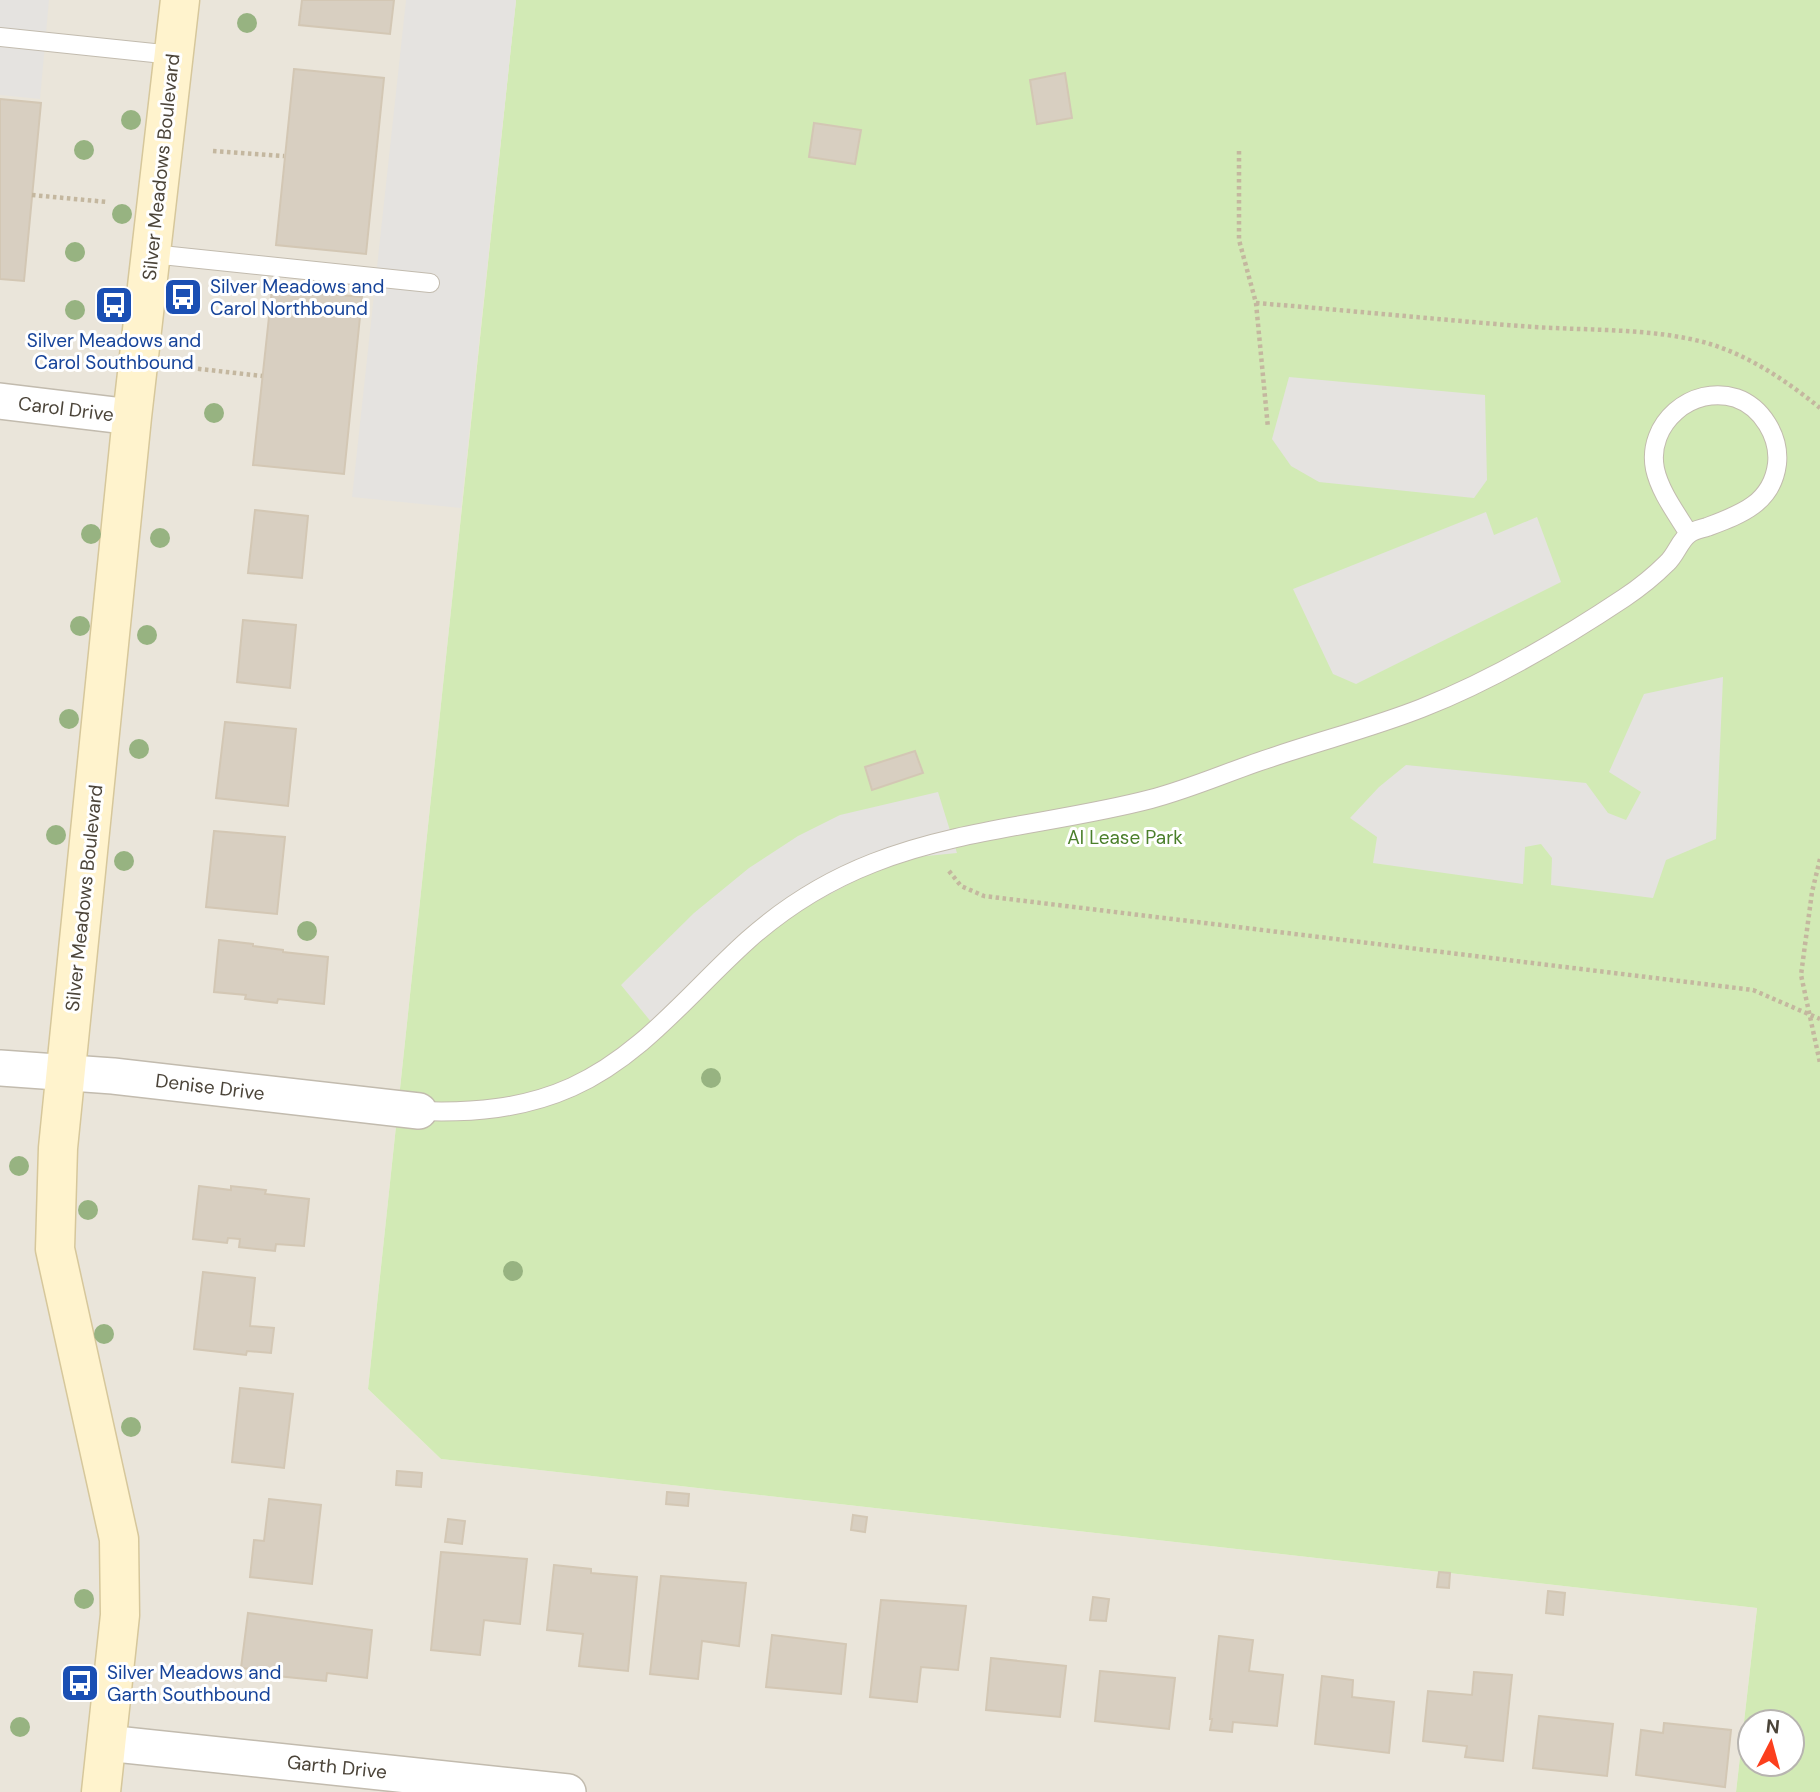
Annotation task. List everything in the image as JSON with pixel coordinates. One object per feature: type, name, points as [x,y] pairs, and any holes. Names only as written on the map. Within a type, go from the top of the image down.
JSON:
[{"type":"street","name":"Silver Meadows Boulevard","points":[[101,1792],[120,1615],[119,1539],[55,1249],[58,1148],[132,416],[180,0]]},
{"type":"street","name":"Carol Drive","points":[[0,401],[132,416]]},
{"type":"street","name":"Denise Drive","points":[[0,1068],[419,1111]]},
{"type":"street","name":"Garth Drive","points":[[106,1743],[568,1792]]},
{"type":"lane","points":[[0,37],[173,55]]},
{"type":"lane","points":[[152,254],[430,283]]},
{"type":"lane","points":[[419,1111],[494,1110],[536,1101],[605,1070],[644,1041],[750,938],[789,907],[832,881],[876,861],[1019,825],[1156,798],[1423,708],[1509,667],[1628,595],[1670,561],[1689,534],[1754,507],[1764,497],[1774,478],[1778,458],[1770,428],[1751,406],[1735,398],[1713,395],[1692,400],[1665,421],[1658,432],[1654,466],[1659,484],[1689,534]]},
{"type":"path","points":[[213,151],[284,156]]},
{"type":"path","points":[[1239,151],[1239,240],[1256,303],[1269,428]]},
{"type":"path","points":[[32,195],[107,202]]},
{"type":"path","points":[[1256,303],[1681,337],[1713,345],[1752,363],[1797,389],[1820,408]]},
{"type":"path","points":[[191,368],[262,376]]},
{"type":"path","points":[[928,846],[961,886],[984,896],[1753,990],[1820,1019]]},
{"type":"path","points":[[1820,859],[1812,892],[1801,975],[1820,1063]]},
{"type":"shaded area","points":[[0,0],[516,0],[368,1389],[441,1459],[1757,1608],[1746,1708],[1736,1708],[1736,1792],[0,1792]]},
{"type":"shaded area","points":[[0,0],[49,0],[40,99],[0,95]]},
{"type":"shaded area","points":[[406,0],[516,0],[461,508],[352,497]]},
{"type":"shaded area","points":[[1289,377],[1485,395],[1487,480],[1474,498],[1319,482],[1291,466],[1272,439]]},
{"type":"shaded area","points":[[1486,512],[1494,535],[1537,517],[1561,582],[1356,684],[1333,674],[1293,589]]},
{"type":"shaded area","points":[[1723,677],[1716,839],[1666,860],[1653,898],[1551,885],[1552,858],[1541,844],[1525,847],[1523,884],[1373,863],[1377,837],[1350,818],[1379,787],[1406,765],[1586,783],[1608,813],[1626,820],[1641,792],[1609,772],[1644,694]]},
{"type":"shaded area","points":[[938,792],[957,853],[896,859],[785,918],[661,1034],[621,985],[694,913],[749,868],[798,836],[840,815]]},
{"type":"green space","name":"Al Lease Park","points":[[516,0],[1820,0],[1820,1792],[1736,1792],[1738,1778],[1806,1778],[1806,1708],[1746,1708],[1757,1608],[441,1459],[368,1389]]},
{"type":"building","points":[[302,0],[394,0],[390,34],[299,25]]},
{"type":"building","points":[[294,69],[384,78],[366,254],[276,245]]},
{"type":"building","points":[[1065,73],[1072,118],[1037,124],[1030,80]]},
{"type":"building","points":[[0,99],[41,103],[24,281],[0,279]]},
{"type":"building","points":[[814,123],[861,130],[855,164],[809,157]]},
{"type":"building","points":[[272,289],[362,297],[344,474],[253,465]]},
{"type":"building","points":[[255,510],[308,516],[302,578],[248,573]]},
{"type":"building","points":[[243,620],[296,625],[290,688],[237,682]]},
{"type":"building","points":[[225,722],[296,729],[288,806],[216,798]]},
{"type":"building","points":[[915,751],[923,773],[872,790],[865,767]]},
{"type":"building","points":[[214,831],[285,837],[277,914],[206,907]]},
{"type":"building","points":[[219,940],[328,957],[324,1004],[278,999],[277,1003],[245,999],[246,995],[214,992]]},
{"type":"building","points":[[199,1186],[266,1190],[265,1194],[309,1199],[304,1246],[276,1244],[275,1251],[239,1247],[240,1239],[228,1238],[227,1243],[193,1239]]},
{"type":"building","points":[[203,1272],[255,1278],[250,1326],[274,1328],[271,1353],[247,1351],[246,1355],[194,1349]]},
{"type":"building","points":[[240,1388],[293,1394],[284,1468],[232,1462]]},
{"type":"building","points":[[397,1471],[422,1473],[421,1487],[396,1485]]},
{"type":"building","points":[[667,1492],[689,1494],[688,1506],[666,1504]]},
{"type":"building","points":[[269,1499],[321,1505],[312,1584],[250,1577],[254,1540],[264,1541]]},
{"type":"building","points":[[853,1515],[867,1517],[865,1532],[851,1530]]},
{"type":"building","points":[[448,1519],[465,1521],[462,1544],[445,1542]]},
{"type":"building","points":[[441,1552],[527,1559],[520,1624],[484,1620],[480,1655],[431,1650]]},
{"type":"building","points":[[554,1565],[591,1569],[591,1573],[637,1577],[628,1671],[579,1666],[583,1634],[547,1630]]},
{"type":"building","points":[[1439,1572],[1450,1573],[1449,1588],[1437,1587]]},
{"type":"building","points":[[661,1576],[746,1583],[739,1646],[702,1641],[698,1679],[650,1674]]},
{"type":"building","points":[[1548,1591],[1565,1593],[1563,1615],[1546,1613]]},
{"type":"building","points":[[1093,1597],[1109,1599],[1106,1621],[1090,1620]]},
{"type":"building","points":[[881,1600],[966,1606],[958,1670],[921,1667],[917,1702],[870,1697]]},
{"type":"building","points":[[248,1613],[372,1630],[367,1678],[327,1673],[326,1681],[277,1676],[278,1672],[241,1668]]},
{"type":"building","points":[[772,1635],[846,1644],[841,1694],[766,1687]]},
{"type":"building","points":[[1219,1636],[1253,1640],[1249,1671],[1283,1675],[1277,1726],[1233,1722],[1232,1732],[1210,1730]]},
{"type":"building","points":[[991,1658],[1066,1666],[1060,1717],[986,1710]]},
{"type":"building","points":[[1100,1671],[1175,1678],[1169,1729],[1095,1721]]},
{"type":"building","points":[[1474,1672],[1512,1675],[1503,1761],[1465,1757],[1467,1746],[1423,1741],[1428,1691],[1472,1695]]},
{"type":"building","points":[[1322,1676],[1353,1680],[1352,1697],[1394,1702],[1389,1753],[1315,1744]]},
{"type":"building","points":[[1539,1716],[1613,1724],[1607,1776],[1533,1768]]},
{"type":"building","points":[[1664,1723],[1731,1730],[1725,1787],[1636,1775],[1641,1730],[1663,1733]]},
{"type":"place","name":"Silver Meadows and Carol Northbound","points":[[183,297]]},
{"type":"place","name":"Silver Meadows and Carol Southbound","points":[[114,305]]},
{"type":"place","name":"Silver Meadows and Garth Southbound","points":[[80,1683]]}]
